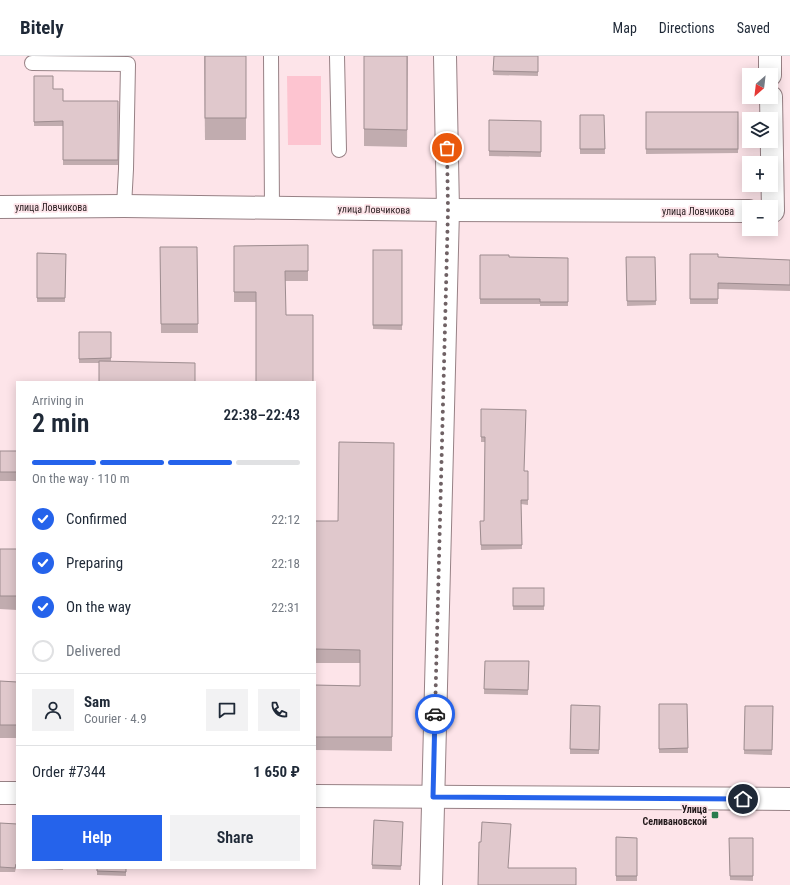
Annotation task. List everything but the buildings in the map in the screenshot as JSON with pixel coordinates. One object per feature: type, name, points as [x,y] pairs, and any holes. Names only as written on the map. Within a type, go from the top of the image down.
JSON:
[{"type":"street","points":[[431,885],[448,210],[446,56]]},
{"type":"street","points":[[770,56],[770,68]]},
{"type":"street","points":[[771,104],[777,200]]},
{"type":"street","name":"улица Ловчикова","points":[[0,207],[124,206],[448,210],[742,211]]},
{"type":"street","points":[[0,793],[16,793]]},
{"type":"street","points":[[316,796],[790,799]]},
{"type":"lane","points":[[271,56],[272,208]]},
{"type":"lane","points":[[338,56],[339,150]]},
{"type":"lane","points":[[32,63],[128,64],[124,206]]},
{"type":"shaded area","points":[[287,76],[321,76],[321,145],[288,145]]},
{"type":"way so far","points":[[435,714],[448,210],[447,148]]},
{"type":"place","name":"Улица Селивановской","points":[[715,815]]},
{"type":"route","points":[[435,714],[433,797],[743,799]]}]
